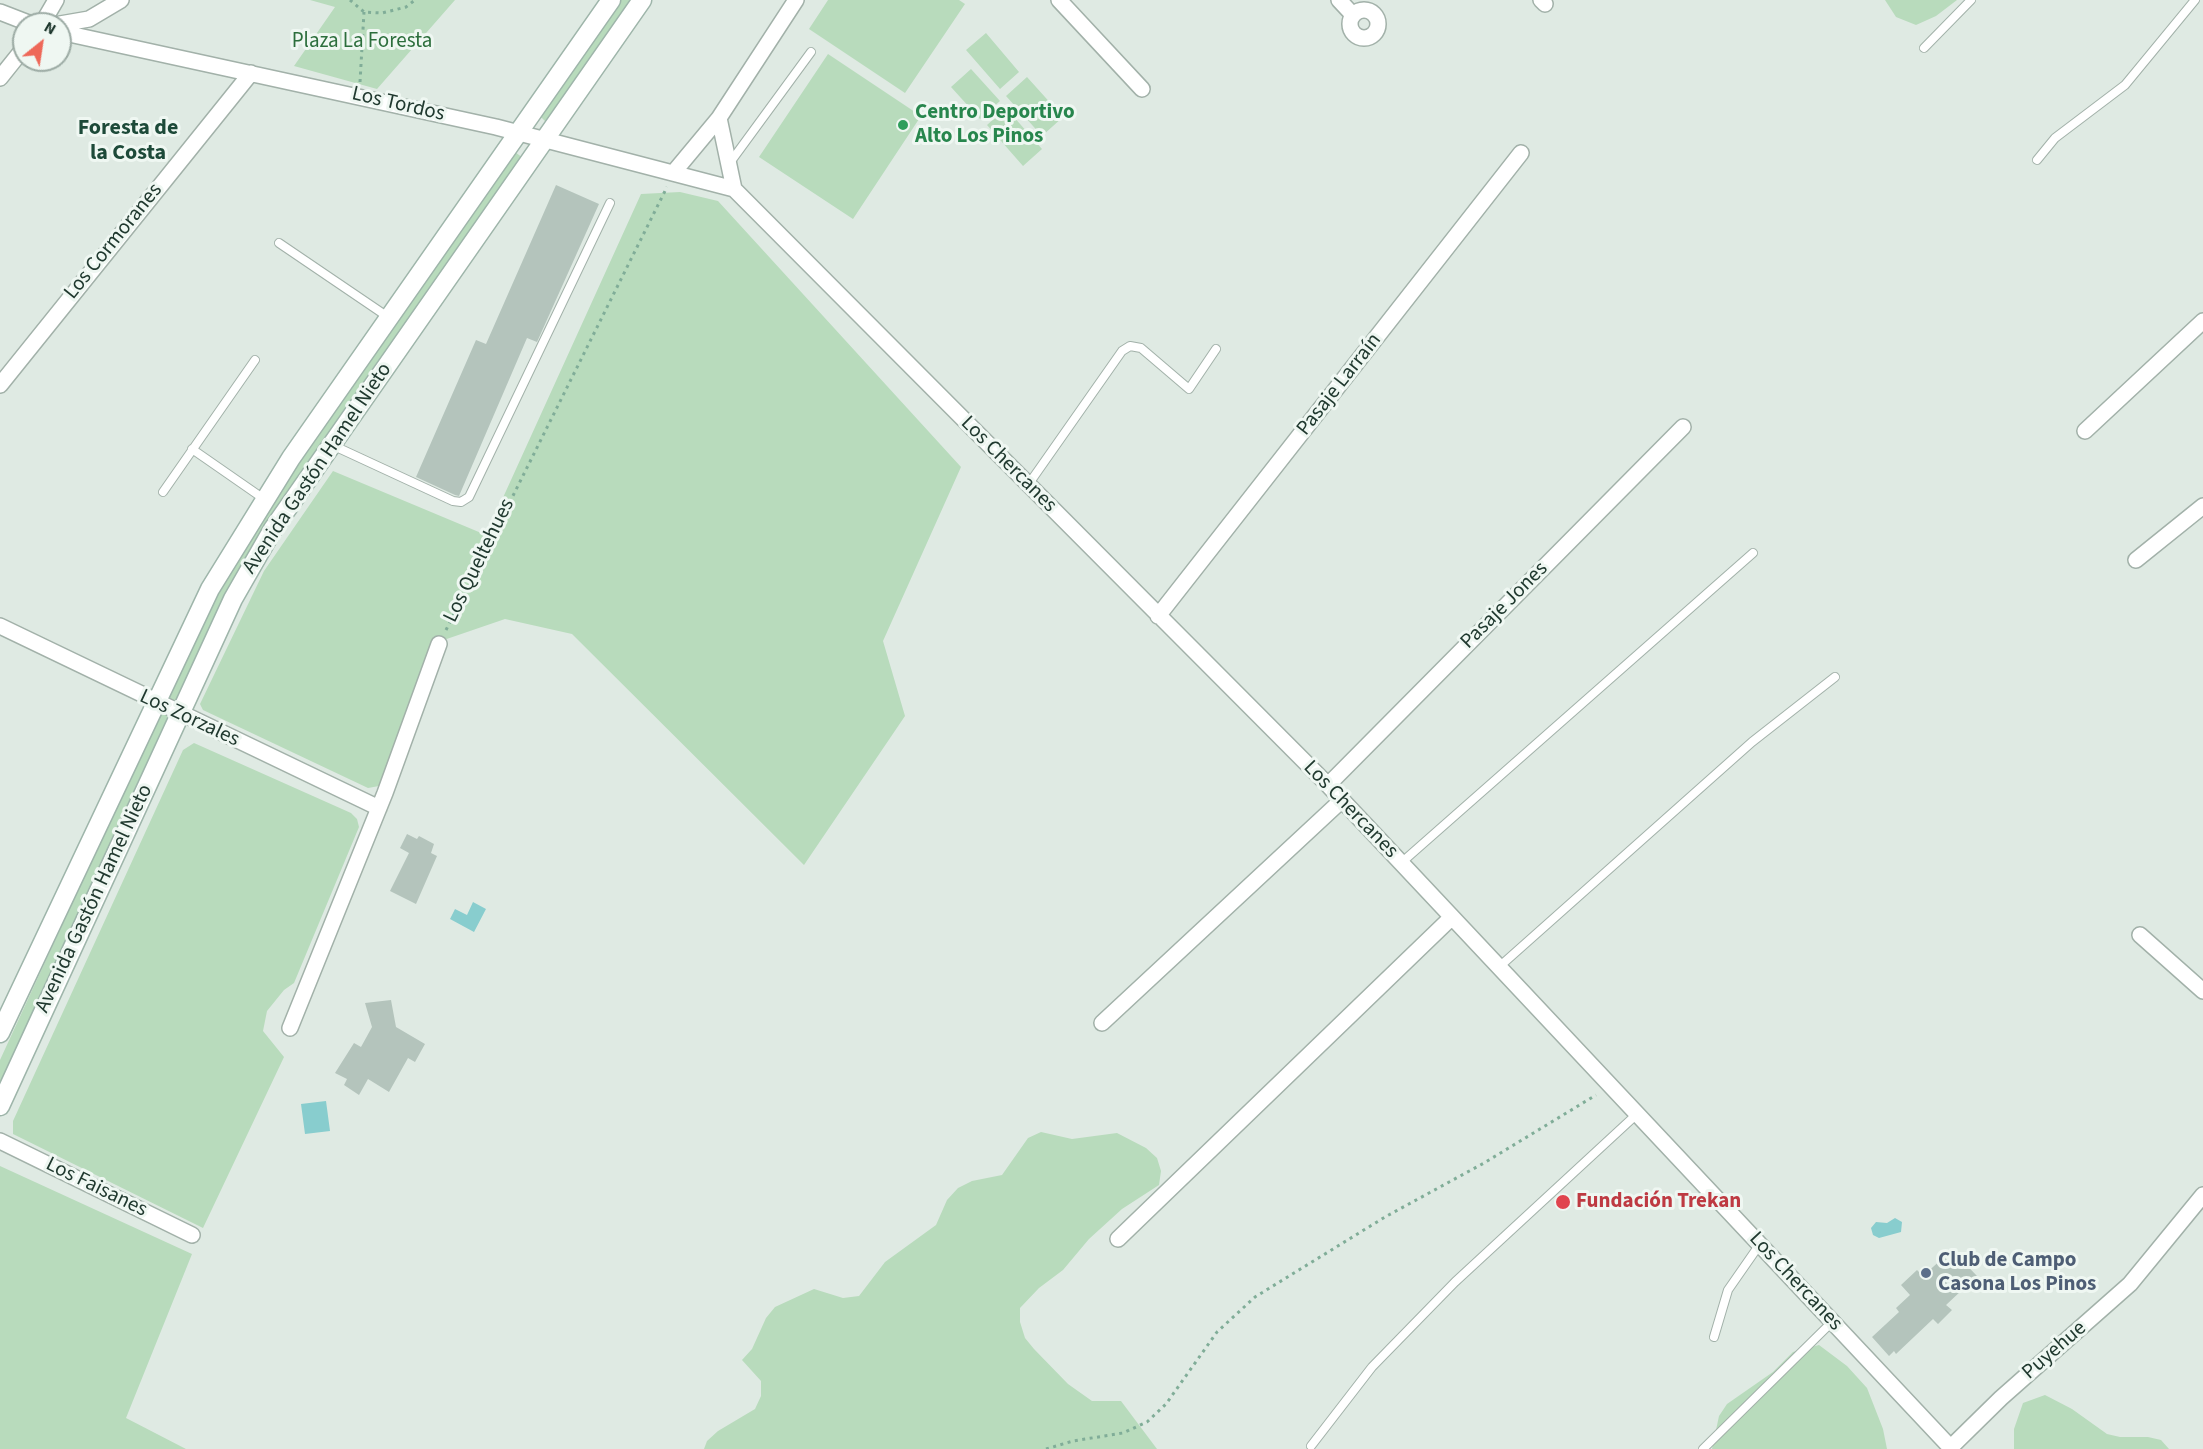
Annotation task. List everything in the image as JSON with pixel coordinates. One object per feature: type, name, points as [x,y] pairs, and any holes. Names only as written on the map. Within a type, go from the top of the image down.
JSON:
[{"type":"main road","name":"Avenida Gastón Hamel Nieto","points":[[0,1034],[154,702],[210,589],[264,499],[611,0]]},
{"type":"main road","name":"Avenida Gastón Hamel Nieto","points":[[0,1106],[233,599],[273,529],[547,140],[642,0]]},
{"type":"street","points":[[72,22],[89,19],[121,0]]},
{"type":"street","points":[[674,172],[719,118],[796,0]]},
{"type":"street","points":[[1059,0],[1142,89]]},
{"type":"street","points":[[1339,0],[1353,15]]},
{"type":"street","name":"Los Tordos","points":[[72,35],[520,133],[734,189]]},
{"type":"street","points":[[0,78],[12,63]]},
{"type":"street","name":"Los Cormoranes","points":[[0,385],[251,73]]},
{"type":"street","points":[[719,118],[734,189]]},
{"type":"street","name":"Pasaje Larraín","points":[[1158,616],[1521,153]]},
{"type":"street","name":"Los Chercanes","points":[[734,189],[1328,785],[1950,1448]]},
{"type":"street","points":[[2085,431],[2203,321]]},
{"type":"street","name":"Pasaje Jones","points":[[1328,785],[1683,427]]},
{"type":"street","points":[[2136,560],[2203,506]]},
{"type":"street","name":"Los Zorzales","points":[[0,627],[379,808]]},
{"type":"street","name":"Los Queltehues","points":[[290,1028],[379,808],[439,644]]},
{"type":"street","points":[[1102,1023],[1342,800]]},
{"type":"street","points":[[1118,1239],[1452,917]]},
{"type":"street","points":[[2140,936],[2203,991]]},
{"type":"street","name":"Los Faisanes","points":[[0,1141],[192,1235]]},
{"type":"street","name":"Puyehue","points":[[1950,1448],[2001,1398],[2130,1284],[2203,1195]]},
{"type":"lane","points":[[1924,48],[1971,0]]},
{"type":"lane","points":[[2037,160],[2055,138],[2125,85],[2195,0]]},
{"type":"lane","points":[[729,164],[811,52]]},
{"type":"lane","points":[[330,445],[453,501],[461,502],[469,497],[610,203]]},
{"type":"lane","points":[[279,243],[389,318]]},
{"type":"lane","points":[[1028,485],[1122,351],[1130,346],[1141,348],[1189,389],[1216,349]]},
{"type":"lane","points":[[162,492],[255,360]]},
{"type":"lane","points":[[192,449],[264,499]]},
{"type":"lane","points":[[1401,863],[1753,553]]},
{"type":"lane","points":[[1499,967],[1752,742],[1835,677]]},
{"type":"lane","points":[[1311,1446],[1372,1367],[1455,1282],[1531,1208],[1637,1114]]},
{"type":"lane","points":[[1714,1337],[1728,1290],[1742,1266],[1760,1245]]},
{"type":"lane","points":[[1703,1449],[1832,1322]]},
{"type":"path","points":[[350,0],[364,12],[382,13],[406,7],[415,0]]},
{"type":"path","points":[[359,96],[364,12]]},
{"type":"path","name":"Los Queltehues","points":[[439,644],[674,172]]},
{"type":"path","points":[[1047,1449],[1073,1441],[1123,1433],[1147,1422],[1166,1404],[1217,1332],[1255,1297],[1385,1217],[1484,1164],[1610,1086]]},
{"type":"green space","name":"Plaza La Foresta","points":[[310,0],[455,0],[377,89],[294,66],[335,7]]},
{"type":"green space","points":[[620,0],[633,0],[549,122],[546,122],[541,117]]},
{"type":"green space","points":[[828,0],[959,0],[965,4],[905,93],[809,29]]},
{"type":"green space","points":[[1885,0],[1957,0],[1936,16],[1916,25],[1896,17]]},
{"type":"green space","points":[[986,33],[1019,72],[1000,89],[966,50]]},
{"type":"green space","points":[[828,54],[921,116],[853,219],[759,157]]},
{"type":"green space","points":[[971,69],[1000,101],[980,119],[951,87]]},
{"type":"green space","points":[[1027,77],[1063,117],[1042,136],[1006,96]]},
{"type":"green space","points":[[1006,108],[1042,149],[1023,166],[987,125]]},
{"type":"green space","points":[[515,152],[523,158],[228,592],[181,688],[0,1083],[0,1060],[173,684],[220,589],[272,503]]},
{"type":"green space","points":[[680,192],[718,201],[961,467],[883,641],[905,716],[804,865],[572,634],[505,619],[435,643],[379,786],[368,788],[203,710],[200,704],[264,571],[333,471],[486,535],[641,194]]},
{"type":"green space","points":[[194,743],[351,813],[357,819],[359,827],[294,983],[284,990],[267,1011],[263,1031],[284,1057],[203,1228],[13,1134],[13,1121],[183,750]]},
{"type":"green space","points":[[1041,1132],[1072,1139],[1117,1133],[1146,1148],[1157,1158],[1161,1171],[1159,1185],[1122,1209],[1089,1239],[1063,1270],[1039,1288],[1020,1308],[1020,1322],[1025,1338],[1068,1384],[1092,1401],[1121,1401],[1157,1449],[704,1449],[707,1441],[718,1431],[755,1409],[761,1396],[761,1381],[742,1360],[752,1349],[766,1318],[775,1307],[814,1289],[843,1298],[859,1296],[885,1262],[936,1225],[947,1200],[958,1188],[972,1181],[1002,1175],[1028,1138]]},
{"type":"green space","points":[[0,1166],[192,1254],[126,1418],[186,1449],[0,1449]]},
{"type":"green space","points":[[1819,1345],[1847,1366],[1867,1388],[1883,1429],[1887,1449],[1712,1449],[1719,1416],[1727,1404],[1773,1372],[1793,1352]]},
{"type":"green space","points":[[2045,1395],[2072,1409],[2107,1434],[2161,1440],[2169,1449],[2014,1449],[2014,1429],[2023,1403]]},
{"type":"water","points":[[473,902],[486,909],[474,932],[450,919],[455,909],[467,915]]},
{"type":"water","points":[[326,1101],[330,1131],[305,1134],[301,1104]]},
{"type":"water","points":[[1895,1218],[1902,1222],[1901,1232],[1879,1238],[1873,1235],[1871,1228],[1876,1222],[1887,1223]]},
{"type":"building","points":[[556,185],[599,204],[537,342],[527,338],[459,496],[455,495],[416,477],[476,340],[486,344]]},
{"type":"building","points":[[407,834],[417,839],[419,836],[434,844],[431,853],[437,856],[416,904],[390,891],[409,853],[400,848]]},
{"type":"building","points":[[391,1000],[396,1027],[425,1044],[415,1062],[408,1058],[389,1092],[368,1079],[359,1095],[344,1085],[347,1079],[335,1073],[354,1043],[361,1047],[372,1027],[365,1003]]},
{"type":"building","points":[[1956,1254],[1977,1276],[1946,1305],[1952,1310],[1938,1324],[1933,1319],[1896,1354],[1894,1351],[1889,1356],[1872,1337],[1899,1312],[1896,1308],[1910,1295],[1901,1285],[1917,1270],[1923,1276],[1944,1257],[1948,1261]]},
{"type":"place","name":"Centro Deportivo Alto Los Pinos","points":[[903,125]]},
{"type":"place","name":"Fundación Trekan","points":[[1563,1202]]},
{"type":"place","name":"Club de Campo Casona Los Pinos","points":[[1926,1273]]},
{"type":"district","name":"Foresta de la Costa","points":[[128,142]]}]
